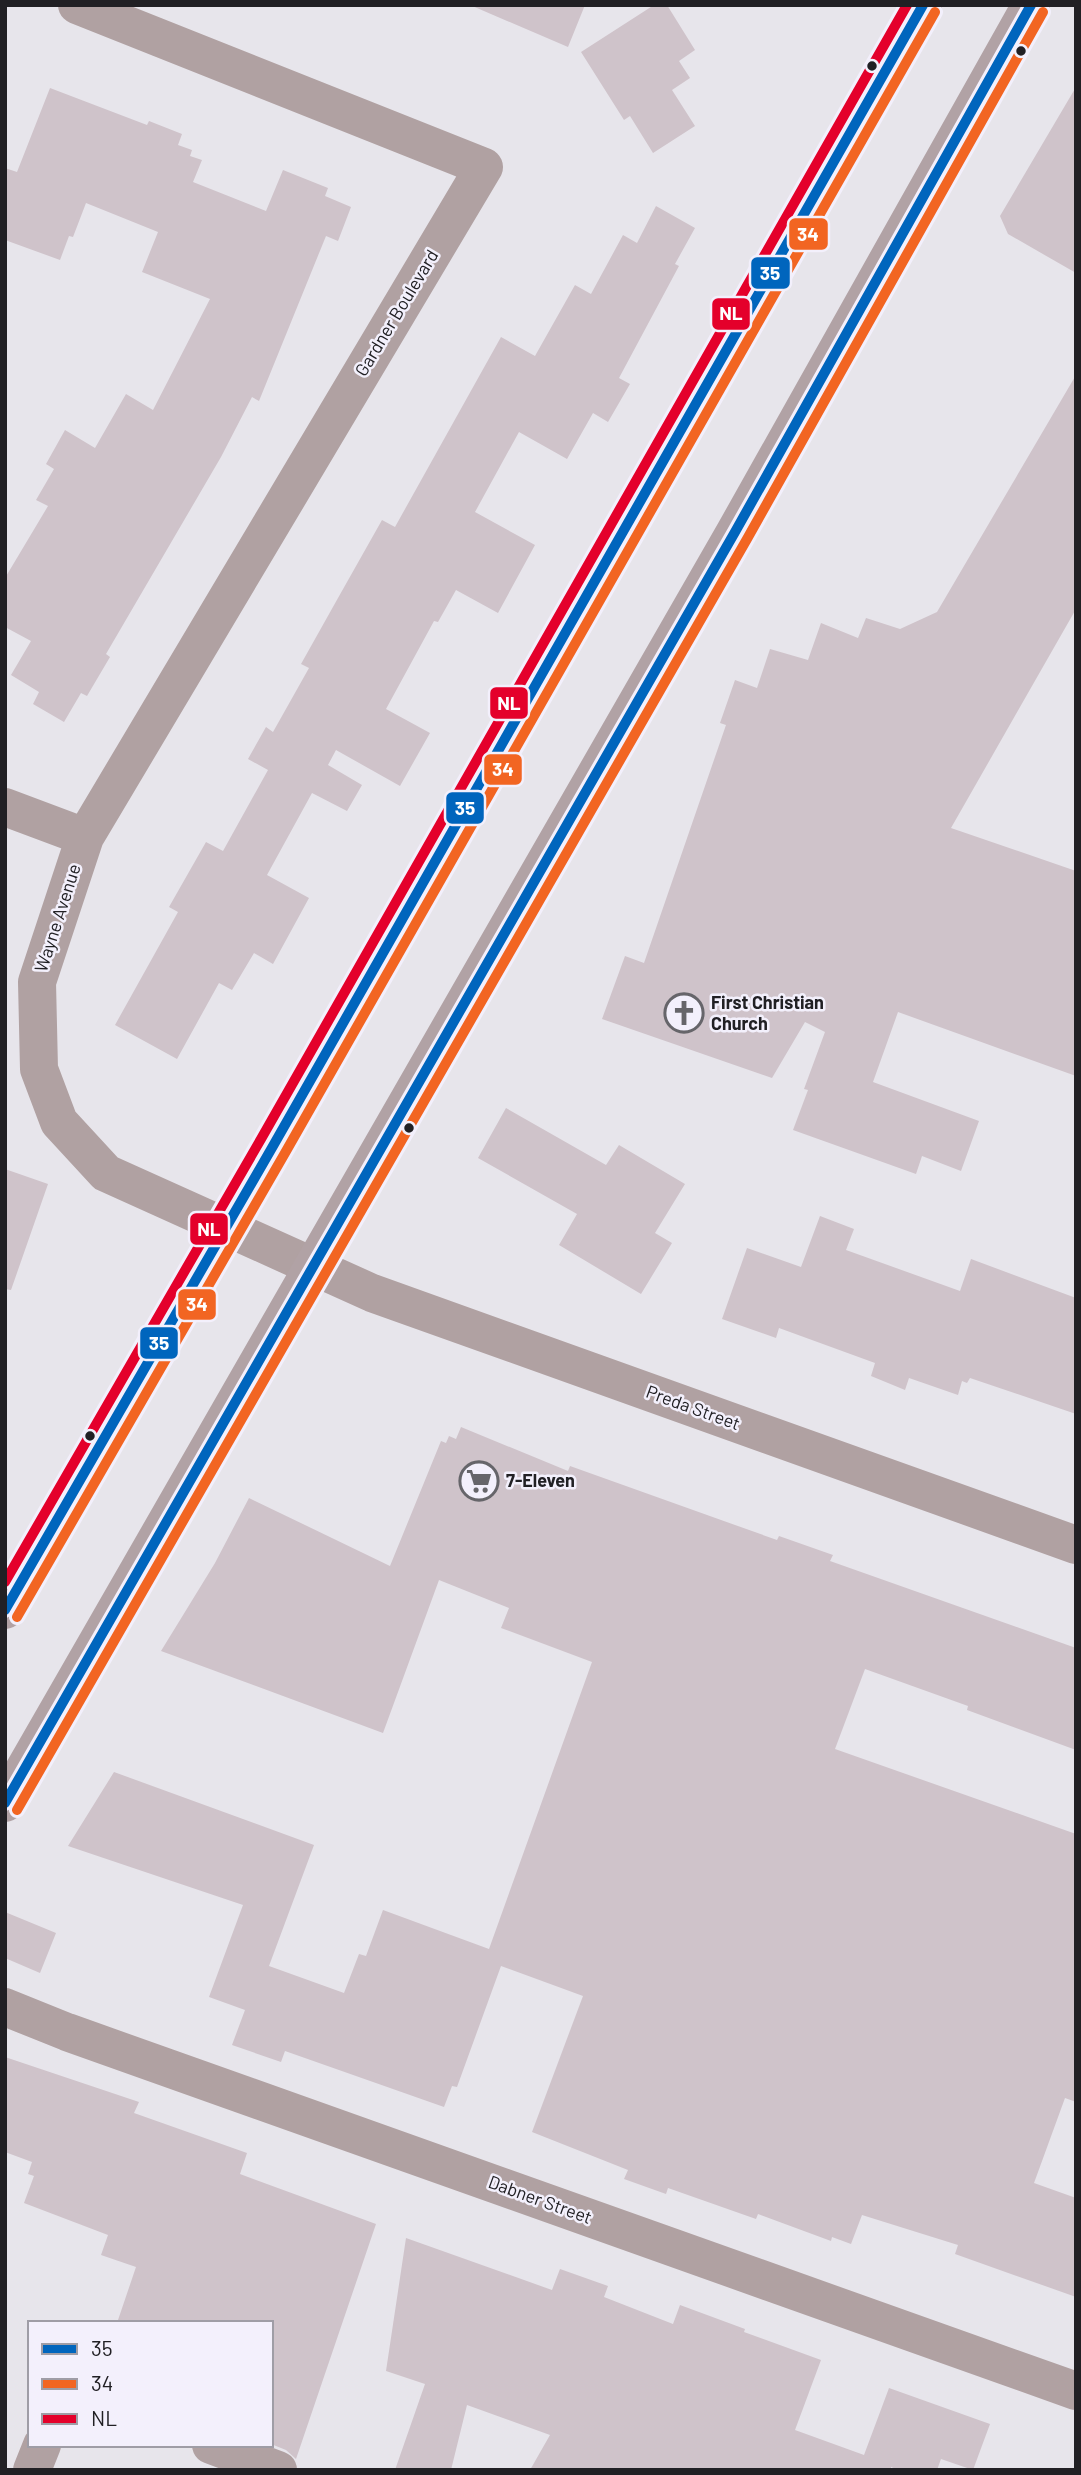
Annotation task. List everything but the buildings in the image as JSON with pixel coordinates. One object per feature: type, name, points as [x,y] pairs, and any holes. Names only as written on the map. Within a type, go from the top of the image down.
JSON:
[{"type":"main road","points":[[5,1610],[923,5]]},
{"type":"main road","points":[[5,1803],[735,532],[1031,5]]},
{"type":"street","name":"Gardner Boulevard","points":[[77,5],[484,167],[85,837]]},
{"type":"street","points":[[5,807],[85,837]]},
{"type":"street","name":"Wayne Avenue","points":[[85,837],[37,982],[38,1069],[59,1122],[106,1172],[312,1266]]},
{"type":"street","name":"Preda Street","points":[[312,1266],[372,1293],[1076,1545]]},
{"type":"street","name":"Dabner Street","points":[[5,2007],[67,2032],[1076,2390]]},
{"type":"street","points":[[32,2470],[40,2447]]},
{"type":"street","points":[[216,2447],[278,2470]]},
{"type":"transit line","name":"NL","points":[[5,1582],[261,1139],[907,5]]},
{"type":"transit line","name":"35","points":[[5,1610],[273,1146],[923,5]]},
{"type":"transit line","name":"35","points":[[5,1803],[735,532],[1031,5]]},
{"type":"transit line","name":"34","points":[[17,1617],[285,1153],[935,12]]},
{"type":"transit line","name":"34","points":[[17,1810],[747,539],[1043,12]]},
{"type":"place","name":"First Christian Church","points":[[684,1013]]},
{"type":"place","name":"7-Eleven","points":[[479,1481]]}]
